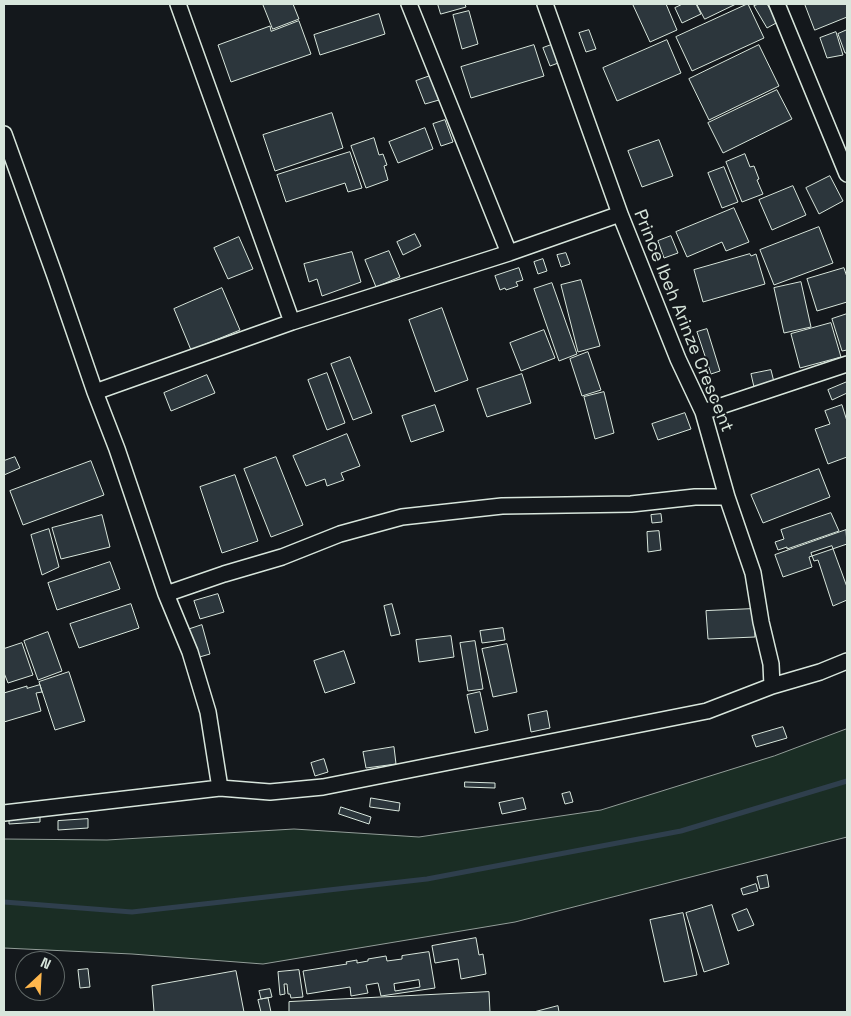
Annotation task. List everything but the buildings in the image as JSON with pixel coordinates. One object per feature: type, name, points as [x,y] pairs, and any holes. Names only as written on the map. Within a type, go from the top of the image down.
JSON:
[{"type":"street","points":[[178,4],[292,322]]},
{"type":"street","points":[[409,4],[509,253]]},
{"type":"street","name":"Prince Ibeh Arinze Crescent","points":[[545,4],[620,214],[678,359],[702,412],[753,573],[761,622],[771,664],[772,686]]},
{"type":"street","points":[[777,4],[847,174]]},
{"type":"street","points":[[4,134],[117,449],[166,594],[190,652],[208,712],[220,788]]},
{"type":"street","points":[[95,392],[292,322],[509,253],[620,214]]},
{"type":"street","points":[[702,412],[847,364]]},
{"type":"street","points":[[166,594],[282,556],[340,534],[402,517],[502,506],[631,504],[695,497],[728,497]]},
{"type":"street","points":[[4,812],[220,788],[270,792],[323,788],[707,711],[772,686],[820,672],[847,661]]},
{"type":"green space","points":[[847,729],[847,837],[515,922],[263,964],[132,954],[4,948],[4,839],[107,840],[294,829],[419,837],[601,810],[774,756]]},
{"type":"waterway","points":[[4,902],[132,912],[427,879],[681,831],[847,781]]}]
